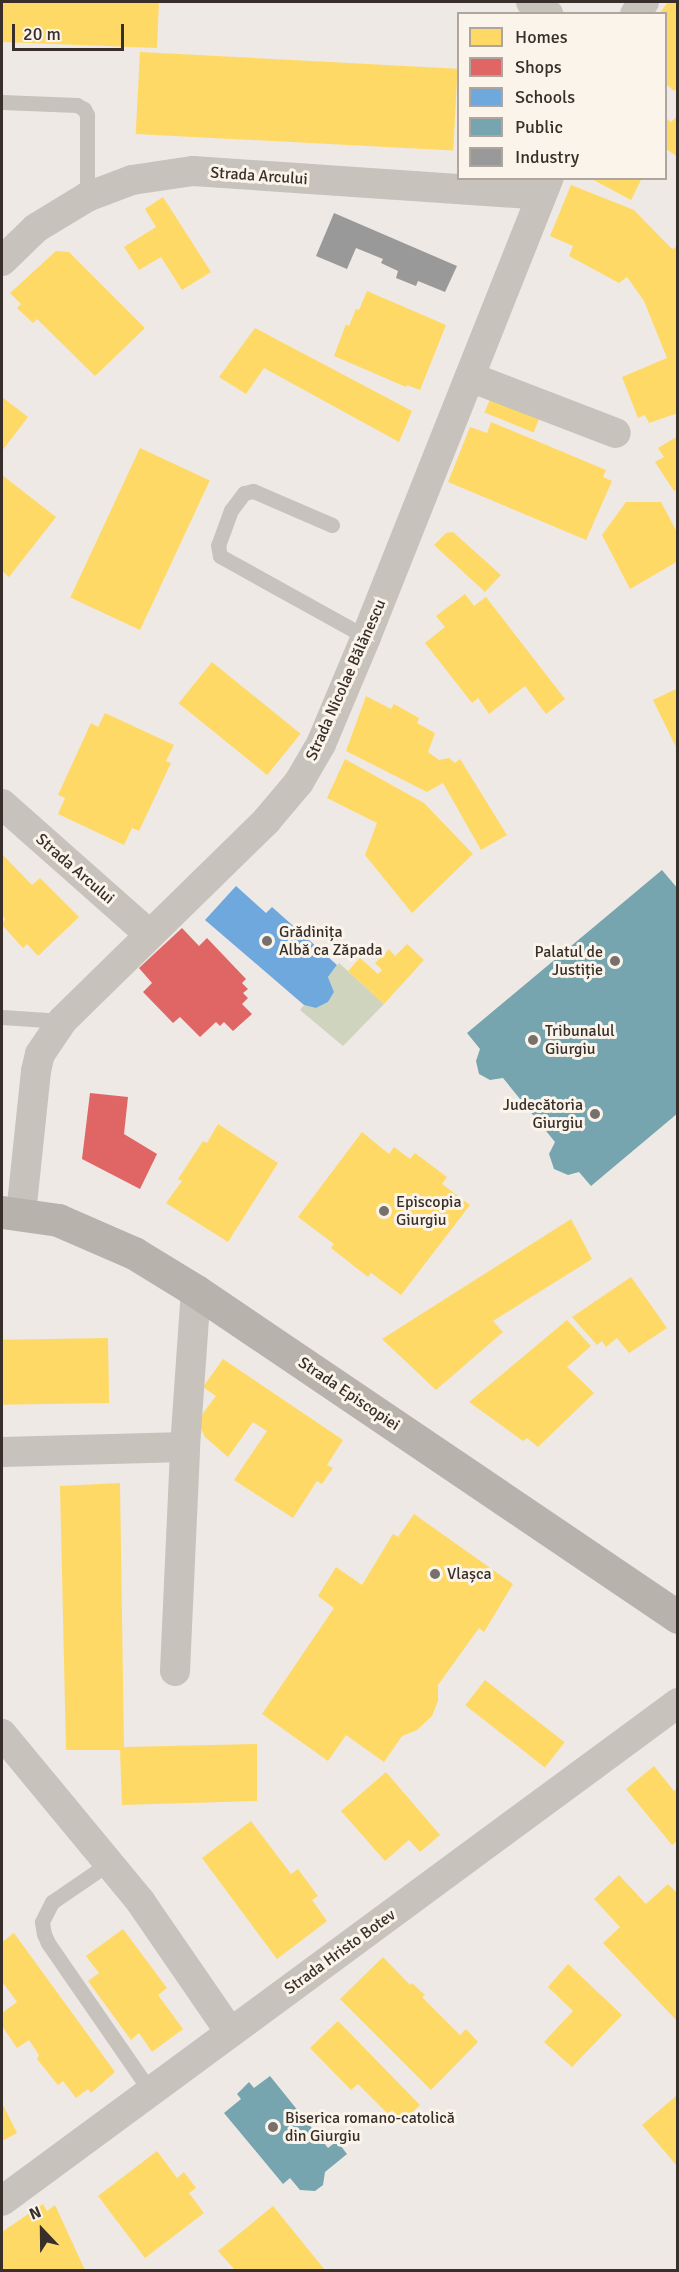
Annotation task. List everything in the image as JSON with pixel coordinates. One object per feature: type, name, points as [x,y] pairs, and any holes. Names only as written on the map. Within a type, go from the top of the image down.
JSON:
[{"type":"street","points":[[531,2],[545,12]]},
{"type":"street","name":"Strada Arcului","points":[[2,261],[36,228],[87,197],[132,180],[193,171],[545,187]]},
{"type":"street","name":"Strada Nicolae Bălănescu","points":[[11,1213],[40,1054],[62,1021],[267,820],[299,782],[321,744],[366,637],[545,187]]},
{"type":"street","points":[[470,377],[616,434]]},
{"type":"street","name":"Strada Arcului","points":[[2,804],[149,934]]},
{"type":"street","name":"Strada Episcopiei","points":[[11,1213],[58,1220],[100,1237],[196,1291],[678,1617]]},
{"type":"street","points":[[175,1671],[185,1447],[196,1291]]},
{"type":"street","points":[[2,1452],[185,1447]]},
{"type":"street","name":"Strada Hristo Botev","points":[[2,2201],[678,1703]]},
{"type":"street","points":[[2,1734],[147,1910],[230,2032]]},
{"type":"lane","points":[[2,102],[77,105],[84,109],[87,115],[87,197]]},
{"type":"lane","points":[[332,525],[253,491],[244,493],[231,510],[218,545],[220,556],[366,637]]},
{"type":"lane","points":[[2,1017],[62,1021]]},
{"type":"lane","points":[[109,1863],[52,1902],[42,1922],[44,1934],[150,2091]]},
{"type":"green space","points":[[339,963],[384,1004],[343,1046],[300,1010],[304,1005],[316,1008],[328,1002],[334,992],[328,977]]},
{"type":"building: Homes","points":[[2,2],[159,2],[157,48],[2,42]]},
{"type":"building: Homes","points":[[668,2],[678,2],[678,88],[674,91],[667,85],[667,12],[660,12]]},
{"type":"building: Homes","points":[[140,52],[457,69],[453,151],[136,134]]},
{"type":"building: Homes","points":[[678,115],[678,157],[667,150],[667,119],[671,122]]},
{"type":"building: Homes","points":[[594,180],[641,180],[631,200]]},
{"type":"building: Homes","points":[[571,185],[634,210],[672,249],[678,246],[678,413],[649,423],[645,415],[638,418],[622,377],[667,358],[644,301],[627,277],[619,283],[569,256],[573,246],[550,236]]},
{"type":"building: Homes","points":[[163,197],[211,272],[182,290],[161,257],[139,270],[124,247],[156,227],[145,209]]},
{"type":"building: Homes","points":[[56,251],[69,252],[145,328],[95,376],[37,319],[33,323],[17,308],[21,304],[10,293]]},
{"type":"building: Homes","points":[[367,291],[446,325],[420,390],[407,385],[406,387],[334,356],[346,324],[349,326]]},
{"type":"building: Homes","points":[[255,328],[412,411],[399,442],[264,368],[246,394],[219,377]]},
{"type":"building: Homes","points":[[492,394],[541,414],[534,432],[485,413]]},
{"type":"building: Homes","points":[[2,397],[28,417],[2,451]]},
{"type":"building: Homes","points":[[491,422],[606,470],[603,477],[612,481],[586,540],[448,482],[470,427],[487,433]]},
{"type":"building: Homes","points":[[678,436],[678,489],[674,491],[655,462],[664,457],[658,448]]},
{"type":"building: Homes","points":[[140,448],[210,481],[140,630],[70,598]]},
{"type":"building: Homes","points":[[2,475],[56,517],[9,577],[2,571]]},
{"type":"building: Homes","points":[[626,502],[661,502],[678,534],[678,561],[630,589],[602,535]]},
{"type":"building: Homes","points":[[453,532],[501,575],[485,592],[434,545],[446,533]]},
{"type":"building: Homes","points":[[465,594],[474,606],[486,597],[565,699],[546,714],[525,686],[489,714],[478,698],[472,703],[425,643],[445,627],[436,616]]},
{"type":"building: Homes","points":[[212,662],[301,734],[267,775],[179,703]]},
{"type":"building: Homes","points":[[678,688],[678,751],[653,700]]},
{"type":"building: Homes","points":[[366,696],[391,709],[394,704],[419,718],[417,723],[435,733],[428,752],[439,760],[449,758],[455,763],[460,759],[507,835],[481,850],[443,783],[427,792],[346,751]]},
{"type":"building: Homes","points":[[105,713],[174,745],[166,761],[171,763],[139,831],[132,828],[124,845],[58,814],[65,798],[58,795],[91,723],[98,727]]},
{"type":"building: Homes","points":[[345,759],[424,803],[473,854],[412,913],[365,855],[377,823],[327,798]]},
{"type":"building: Homes","points":[[2,854],[32,885],[40,878],[79,917],[38,956],[27,944],[23,948],[2,925],[5,919],[2,915]]},
{"type":"building: Homes","points":[[407,944],[424,960],[384,1004],[348,971],[360,958],[378,974],[382,970],[375,963],[389,949],[395,956]]},
{"type":"building: Homes","points":[[218,1124],[278,1163],[228,1242],[166,1203],[182,1181],[178,1179],[203,1141],[207,1143]]},
{"type":"building: Homes","name":"Episcopia Giurgiu","points":[[362,1132],[389,1154],[394,1147],[410,1159],[415,1153],[447,1177],[442,1184],[470,1205],[401,1295],[371,1273],[368,1277],[331,1248],[334,1244],[298,1217]]},
{"type":"building: Homes","points":[[571,1219],[592,1259],[493,1321],[503,1332],[436,1390],[382,1339]]},
{"type":"building: Homes","points":[[631,1277],[667,1328],[629,1353],[617,1338],[606,1347],[602,1341],[597,1345],[572,1317]]},
{"type":"building: Homes","points":[[567,1320],[591,1346],[567,1367],[594,1393],[538,1447],[527,1438],[523,1441],[469,1402]]},
{"type":"building: Homes","points":[[108,1338],[109,1403],[3,1405],[2,1340]]},
{"type":"building: Homes","points":[[223,1359],[343,1440],[327,1465],[333,1468],[322,1484],[317,1481],[293,1518],[234,1480],[267,1431],[253,1422],[228,1457],[205,1437],[199,1425],[203,1413],[216,1396],[203,1387]]},
{"type":"building: Homes","points":[[120,1483],[124,1747],[257,1744],[257,1801],[122,1805],[120,1750],[66,1750],[60,1486]]},
{"type":"building: Homes","points":[[414,1514],[513,1584],[484,1632],[479,1628],[438,1685],[438,1701],[432,1716],[417,1730],[402,1736],[384,1762],[346,1735],[328,1761],[262,1714],[334,1608],[318,1596],[336,1567],[362,1585],[393,1534],[398,1537]]},
{"type":"building: Homes","points":[[485,1680],[565,1742],[545,1767],[465,1705]]},
{"type":"building: Homes","points":[[654,1766],[674,1791],[678,1788],[678,1840],[672,1845],[626,1789]]},
{"type":"building: Homes","points":[[386,1772],[440,1835],[420,1852],[409,1840],[385,1861],[341,1811]]},
{"type":"building: Homes","points":[[251,1821],[291,1874],[298,1869],[318,1896],[312,1900],[327,1921],[277,1959],[202,1858]]},
{"type":"building: Homes","points":[[619,1875],[646,1904],[668,1884],[678,1894],[678,2022],[603,1943],[620,1927],[594,1899]]},
{"type":"building: Homes","points":[[123,1929],[167,1988],[158,1995],[183,2029],[152,2052],[139,2033],[131,2040],[88,1981],[99,1973],[86,1956]]},
{"type":"building: Homes","points":[[14,1933],[115,2072],[91,2093],[88,2089],[76,2098],[63,2081],[58,2085],[37,2059],[39,2055],[29,2040],[17,2048],[2,2026],[2,2013],[17,2002],[4,1984],[2,1986],[2,1942]]},
{"type":"building: Homes","points":[[383,1957],[410,1985],[412,1983],[425,1995],[422,1997],[460,2035],[466,2029],[478,2042],[431,2090],[340,1999]]},
{"type":"building: Homes","points":[[568,1964],[622,2015],[572,2067],[544,2042],[573,2011],[548,1987]]},
{"type":"building: Homes","points":[[338,2021],[420,2105],[403,2121],[392,2110],[388,2114],[358,2084],[351,2090],[310,2048]]},
{"type":"building: Homes","points":[[676,2096],[678,2097],[678,2167],[642,2125]]},
{"type":"building: Homes","points":[[2,2103],[17,2133],[2,2141]]},
{"type":"building: Homes","points":[[157,2151],[177,2178],[184,2172],[196,2188],[189,2193],[204,2213],[145,2258],[98,2196]]},
{"type":"building: Homes","points":[[43,2204],[47,2211],[55,2205],[85,2270],[2,2270],[2,2232]]},
{"type":"building: Homes","points":[[273,2206],[325,2270],[235,2270],[218,2251]]},
{"type":"building: Shops","points":[[182,928],[199,946],[207,938],[246,979],[242,983],[248,989],[243,993],[248,998],[242,1004],[252,1014],[233,1031],[224,1022],[220,1026],[216,1022],[200,1037],[180,1017],[173,1023],[143,992],[152,983],[139,968]]},
{"type":"building: Shops","points":[[90,1093],[128,1097],[124,1134],[157,1154],[140,1189],[82,1159]]},
{"type":"building: Schools","points":[[236,886],[266,913],[272,907],[337,965],[328,977],[334,992],[328,1002],[316,1008],[304,1005],[205,920]]},
{"type":"building: Public","name":"Palatul de Justiție","points":[[662,870],[678,889],[678,1113],[591,1186],[579,1172],[568,1175],[554,1169],[549,1154],[555,1142],[503,1078],[490,1080],[479,1074],[476,1061],[480,1049],[467,1033]]},
{"type":"building: Public","name":"Biserica romano-catolică din Giurgiu","points":[[270,2076],[328,2148],[337,2141],[347,2154],[325,2172],[323,2185],[315,2191],[300,2190],[290,2178],[283,2184],[224,2113],[241,2099],[237,2094],[249,2082],[254,2088]]},
{"type":"building: Industry","points":[[334,213],[457,266],[445,292],[418,281],[416,286],[396,278],[398,271],[381,263],[383,259],[356,248],[347,269],[316,256]]},
{"type":"place","name":"Grădinița Albă ca Zăpada","points":[[267,941]]},
{"type":"place","name":"Palatul de Justiție","points":[[615,961]]},
{"type":"place","name":"Tribunalul Giurgiu","points":[[533,1040]]},
{"type":"place","name":"Judecătoria Giurgiu","points":[[595,1114]]},
{"type":"place","name":"Episcopia Giurgiu","points":[[384,1211]]},
{"type":"place","name":"Vlașca","points":[[435,1574]]},
{"type":"place","name":"Biserica romano-catolică din Giurgiu","points":[[273,2127]]}]
